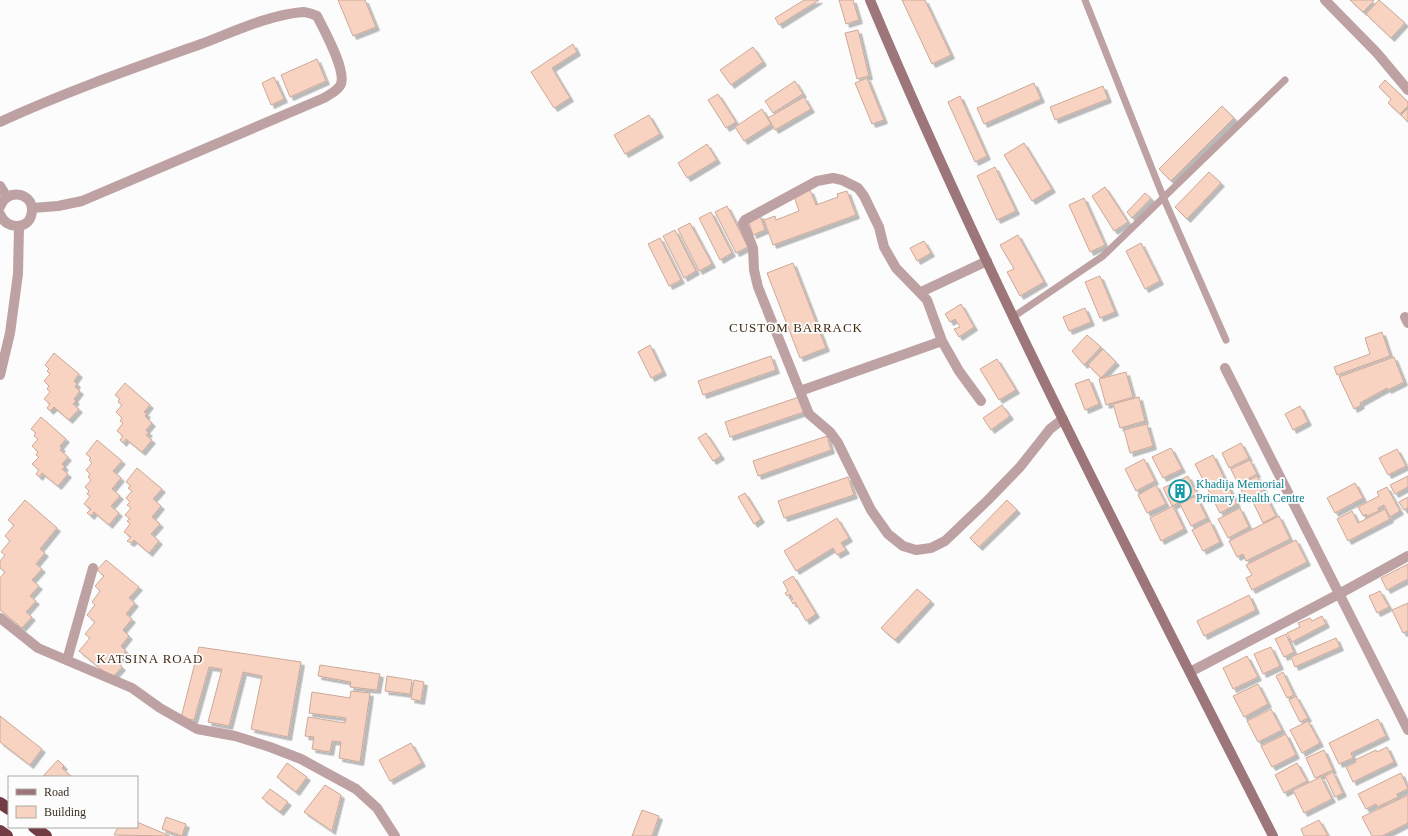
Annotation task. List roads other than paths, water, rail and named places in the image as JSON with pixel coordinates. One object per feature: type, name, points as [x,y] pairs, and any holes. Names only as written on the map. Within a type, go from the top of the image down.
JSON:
[{"type":"highway","points":[[35,828],[46,836]]},
{"type":"highway","points":[[0,831],[7,836]]},
{"type":"main road","points":[[870,0],[929,139],[1013,317],[1125,546],[1274,836]]},
{"type":"street","points":[[1325,0],[1377,53],[1408,90]]},
{"type":"street","points":[[0,122],[33,107],[152,61],[258,23],[286,15],[304,12],[317,16],[330,41],[342,76],[338,89],[324,98],[82,201],[58,206],[32,208]]},
{"type":"street","points":[[981,401],[959,371],[942,341],[928,300],[896,268],[884,247],[879,228],[864,196],[850,183],[833,178],[817,181],[748,217],[743,223],[753,248],[754,270],[758,287],[809,414],[817,423],[830,432],[838,443],[871,510],[888,534],[903,546],[916,550],[931,548],[945,541],[1020,467],[1050,429],[1063,419]]},
{"type":"street","points":[[0,186],[6,197]]},
{"type":"street","points":[[0,207],[6,197],[13,194],[23,196],[30,203],[32,208],[30,218],[23,225],[18,226],[8,225],[4,222],[0,214]]},
{"type":"street","points":[[0,375],[10,333],[18,274],[18,226]]},
{"type":"street","points":[[921,292],[987,261]]},
{"type":"street","points":[[800,391],[942,341]]},
{"type":"street","points":[[1225,368],[1408,730]]},
{"type":"street","points":[[1190,672],[1408,556]]},
{"type":"street","points":[[67,660],[93,568]]},
{"type":"street","points":[[0,618],[38,648],[132,688],[160,708],[197,729],[235,736],[301,759],[356,789],[376,808],[395,836]]},
{"type":"lane","points":[[1085,0],[1164,199],[1226,340]]},
{"type":"lane","points":[[1013,317],[1104,256],[1285,80]]},
{"type":"place","name":"Khadija Memorial Primary Health Centre","points":[[1180,491]]},
{"type":"district","name":"CUSTOM BARRACK","points":[[796,327]]},
{"type":"district","name":"KATSINA ROAD","points":[[150,658]]}]
